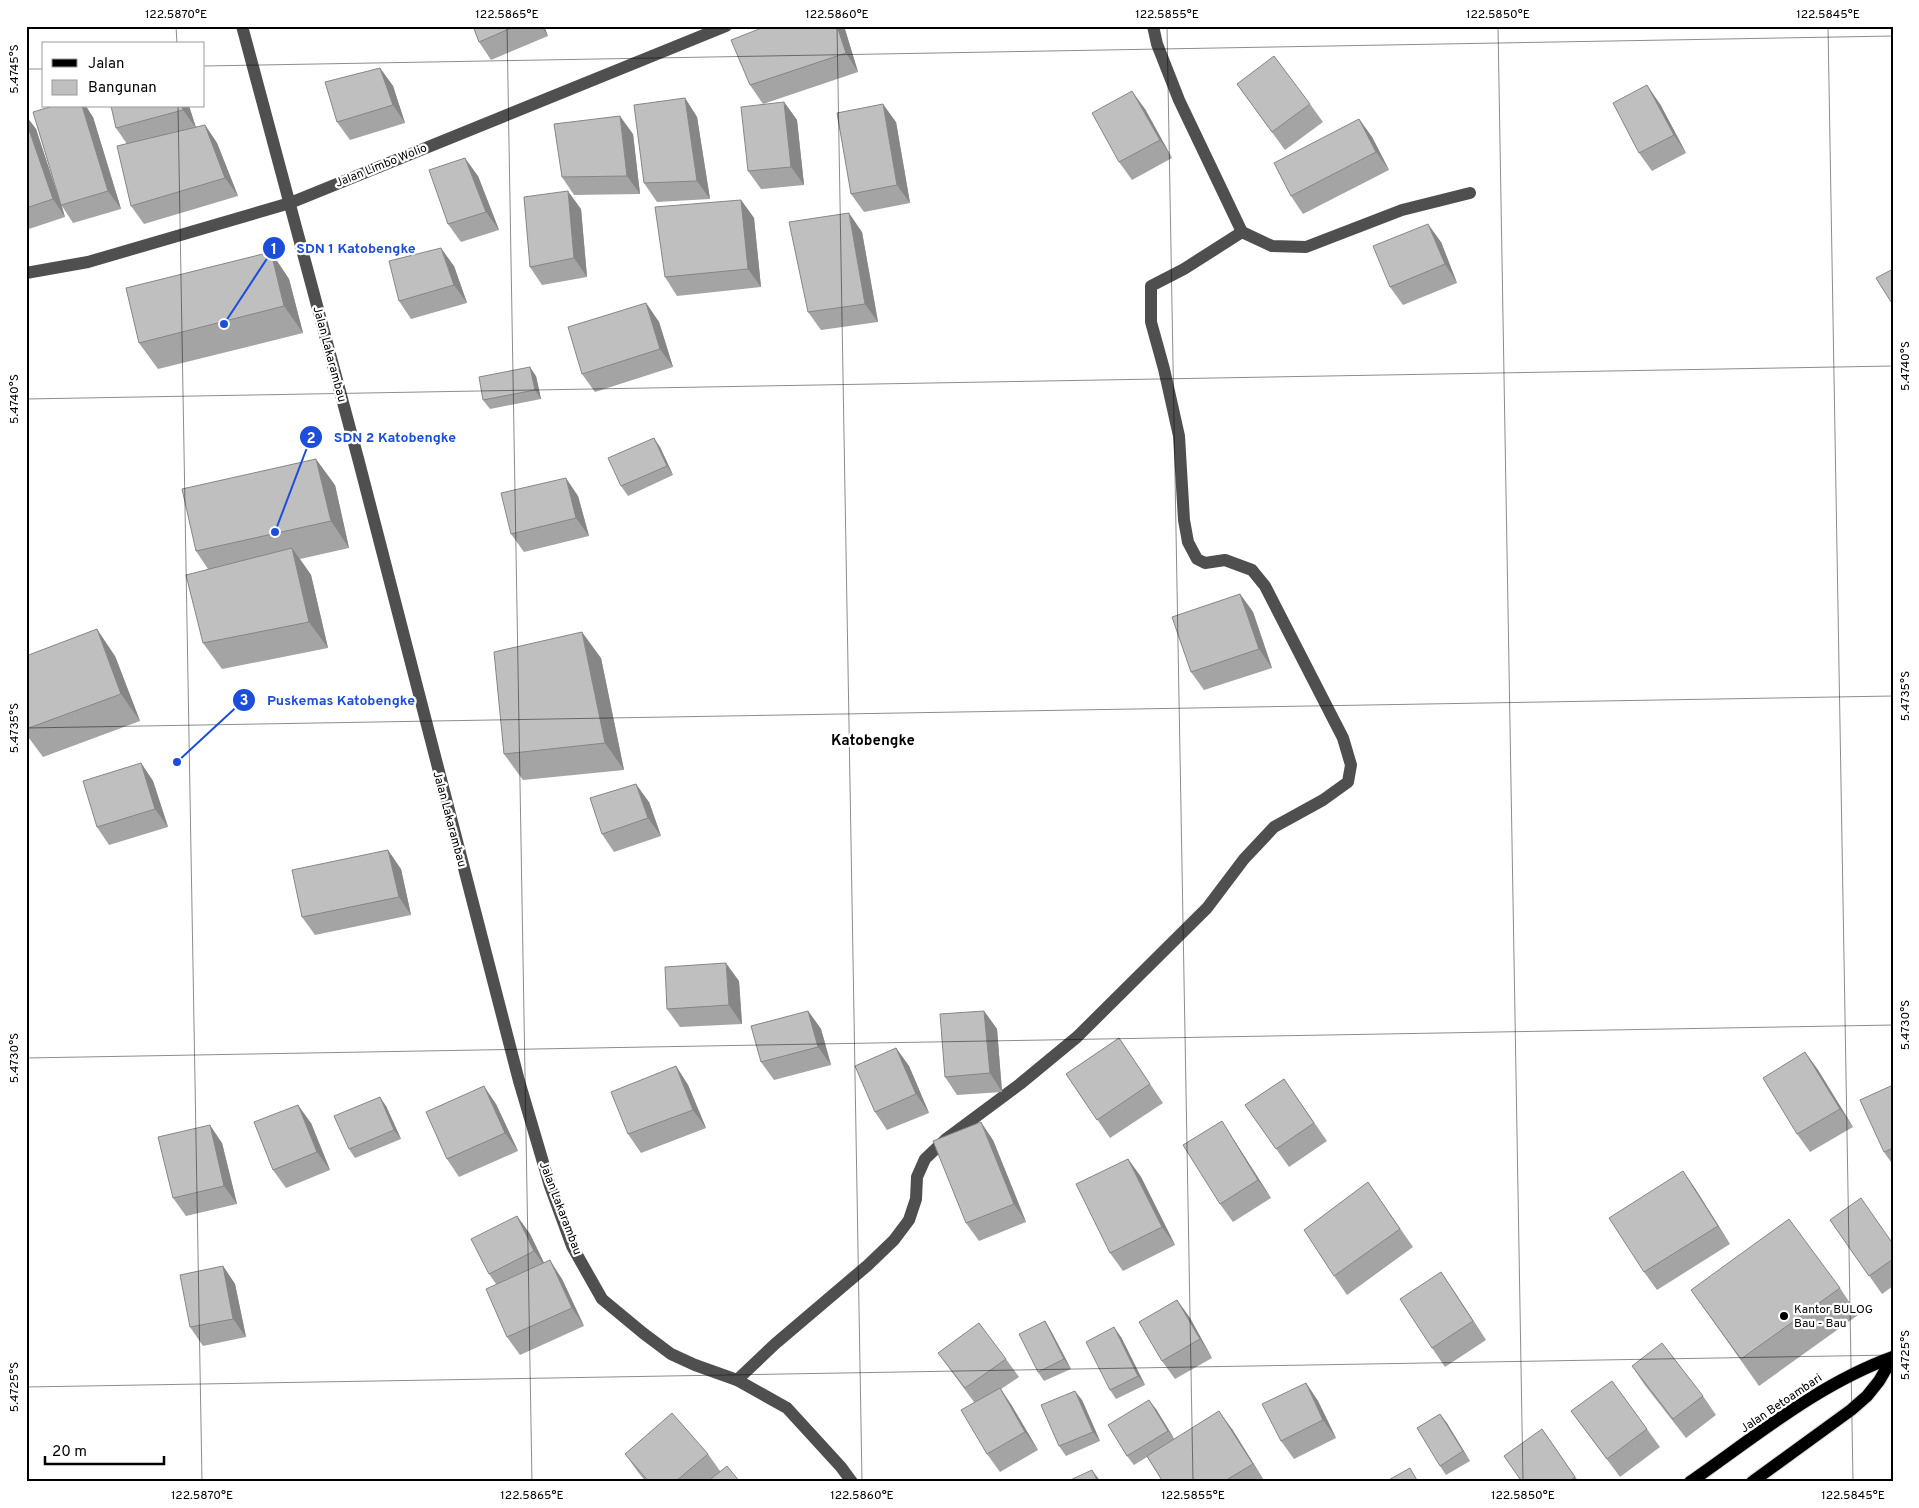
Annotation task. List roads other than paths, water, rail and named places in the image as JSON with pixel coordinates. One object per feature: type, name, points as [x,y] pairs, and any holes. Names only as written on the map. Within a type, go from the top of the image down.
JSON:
[{"type":"main road","name":"Jalan Betoambari","points":[[1690,1482],[1838,1381],[1866,1367],[1893,1357]]},
{"type":"main road","name":"Jalan Betoambari","points":[[1752,1482],[1851,1410],[1873,1388],[1893,1357]]},
{"type":"street","name":"Jalan Lakarambau","points":[[242,26],[359,462],[518,1081],[550,1186],[572,1246],[602,1299],[642,1333],[671,1354],[736,1380],[786,1408],[841,1467],[852,1482]]},
{"type":"street","name":"Jalan Limbo Wolio","points":[[26,272],[88,262],[290,203],[726,26]]},
{"type":"street","points":[[1153,26],[1157,44],[1179,100],[1242,232],[1272,246],[1306,247],[1402,210],[1470,193]]},
{"type":"street","points":[[736,1380],[894,1240],[909,1220],[916,1199],[917,1178],[925,1159],[946,1139],[1020,1084],[1077,1037],[1207,908],[1244,859],[1274,827],[1323,800],[1348,782],[1351,765],[1343,738],[1265,586],[1252,570],[1225,560],[1205,563],[1197,559],[1188,542],[1184,520],[1178,436],[1164,370],[1151,322],[1152,286],[1184,269],[1242,232]]},
{"type":"place","name":"SDN 1 Katobengke","points":[[224,324]]},
{"type":"place","name":"SDN 2 Katobengke","points":[[275,532]]},
{"type":"place","name":"Puskemas Katobengke","points":[[177,762]]},
{"type":"place","name":"Kantor BULOG Bau - Bau","points":[[1784,1316]]},
{"type":"district","name":"Katobengke","points":[[873,740]]}]
